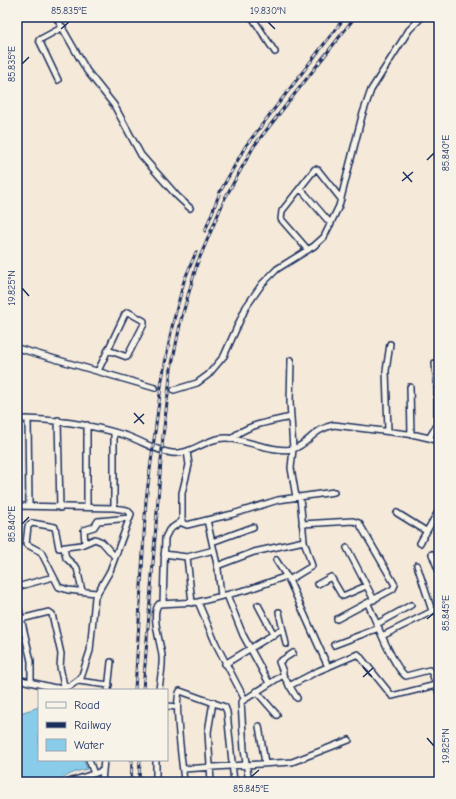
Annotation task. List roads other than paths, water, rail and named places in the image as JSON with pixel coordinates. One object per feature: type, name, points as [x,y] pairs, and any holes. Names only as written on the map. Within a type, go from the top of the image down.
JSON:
[{"type":"street","points":[[56,17],[87,71],[114,104],[141,155],[177,196],[190,208]]},
{"type":"street","points":[[252,17],[275,52]]},
{"type":"street","points":[[174,390],[198,383],[208,375],[224,356],[244,312],[262,284],[277,269],[308,250],[324,237],[341,199],[362,116],[371,90],[409,30],[422,17]]},
{"type":"street","points":[[58,80],[39,40],[63,27]]},
{"type":"street","points":[[308,250],[280,216],[282,211],[314,170],[317,169],[341,199]]},
{"type":"street","points":[[300,188],[331,224]]},
{"type":"street","points":[[98,371],[125,314],[128,312],[144,321],[144,324],[127,357],[108,350]]},
{"type":"street","points":[[388,432],[386,371],[390,344]]},
{"type":"street","points":[[17,348],[156,388]]},
{"type":"street","points":[[159,689],[162,657],[156,609],[159,604],[192,603],[227,595],[288,578],[312,566],[304,541],[298,497],[291,468],[293,449],[291,417],[291,360]]},
{"type":"street","points":[[429,438],[437,425],[435,363]]},
{"type":"street","points":[[410,387],[411,435]]},
{"type":"street","points":[[231,439],[240,431],[252,426],[291,417]]},
{"type":"street","points":[[17,419],[58,420],[87,425],[114,432],[162,451],[172,453],[187,451],[213,440],[231,439],[285,450],[293,449],[302,444],[321,428],[334,425],[411,435],[429,438],[439,442]]},
{"type":"street","points":[[28,419],[29,506]]},
{"type":"street","points":[[58,420],[60,508]]},
{"type":"street","points":[[87,425],[87,507]]},
{"type":"street","points":[[114,432],[114,508]]},
{"type":"street","points":[[187,451],[188,465],[183,487],[182,525],[234,514],[265,503],[334,492]]},
{"type":"street","points":[[17,506],[114,508],[130,512],[130,518],[105,581],[96,593],[90,651],[87,665],[78,681],[65,689],[17,679]]},
{"type":"street","points":[[420,543],[439,510]]},
{"type":"street","points":[[397,513],[426,532]]},
{"type":"street","points":[[86,543],[84,530],[94,527],[98,521],[130,518]]},
{"type":"street","points":[[207,520],[217,566],[221,596]]},
{"type":"street","points":[[163,603],[166,534],[182,521]]},
{"type":"street","points":[[302,524],[354,521],[359,523],[396,586],[368,604],[338,619]]},
{"type":"street","points":[[96,593],[63,589],[57,584],[41,552],[26,544],[29,525],[32,523],[55,527],[58,548],[86,543],[92,540],[99,540],[115,557]]},
{"type":"street","points":[[212,542],[253,527]]},
{"type":"street","points":[[217,566],[261,550],[304,541]]},
{"type":"street","points":[[64,548],[66,558],[76,568],[82,591]]},
{"type":"street","points":[[347,548],[374,600]]},
{"type":"street","points":[[164,554],[187,557],[214,550]]},
{"type":"street","points":[[432,554],[439,572]]},
{"type":"street","points":[[187,557],[192,603]]},
{"type":"street","points":[[276,560],[288,578],[328,667]]},
{"type":"street","points":[[417,565],[432,611]]},
{"type":"street","points":[[17,587],[53,576]]},
{"type":"street","points":[[318,584],[331,577],[340,594],[343,596],[366,586]]},
{"type":"street","points":[[227,595],[250,649],[269,683]]},
{"type":"street","points":[[17,601],[30,661],[31,682]]},
{"type":"street","points":[[198,602],[225,664],[244,698]]},
{"type":"street","points":[[368,604],[382,636],[405,676],[429,670],[439,693]]},
{"type":"street","points":[[258,605],[274,635]]},
{"type":"street","points":[[334,645],[378,626],[411,605]]},
{"type":"street","points":[[382,636],[439,608]]},
{"type":"street","points":[[21,619],[49,612],[52,614],[61,654],[60,667],[65,689]]},
{"type":"street","points":[[279,612],[286,644]]},
{"type":"street","points":[[225,664],[282,629]]},
{"type":"street","points":[[293,653],[279,662],[284,672],[283,675],[296,698]]},
{"type":"street","points":[[289,686],[328,667],[360,655],[389,695],[392,696],[436,685]]},
{"type":"street","points":[[78,681],[109,687],[111,662]]},
{"type":"street","points":[[250,782],[241,716],[241,704],[244,698],[283,675]]},
{"type":"street","points":[[184,782],[177,707],[178,694],[180,691],[223,705],[227,712],[234,782]]},
{"type":"street","points":[[256,691],[277,715]]},
{"type":"street","points":[[211,782],[208,732],[213,702]]},
{"type":"street","points":[[168,706],[177,707]]},
{"type":"street","points":[[259,726],[265,763]]},
{"type":"street","points":[[183,769],[292,762],[349,740]]},
{"type":"street","points":[[89,761],[94,774]]},
{"type":"street","points":[[102,782],[104,761]]},
{"type":"street","points":[[156,761],[156,782]]},
{"type":"street","points":[[69,782],[102,771]]},
{"type":"water","points":[[38,707],[38,761],[84,761],[87,769],[75,772],[55,781],[17,782],[17,714]]},
{"type":"railway","points":[[205,231],[220,192],[245,147],[345,17]]},
{"type":"railway","points":[[143,689],[163,436],[171,369],[181,320],[197,264],[225,198],[254,146],[355,17]]},
{"type":"railway","points":[[135,689],[146,500],[162,379],[172,327],[184,281],[196,252]]},
{"type":"railway","points":[[131,782],[132,761]]},
{"type":"railway","points":[[139,782],[140,761]]}]
